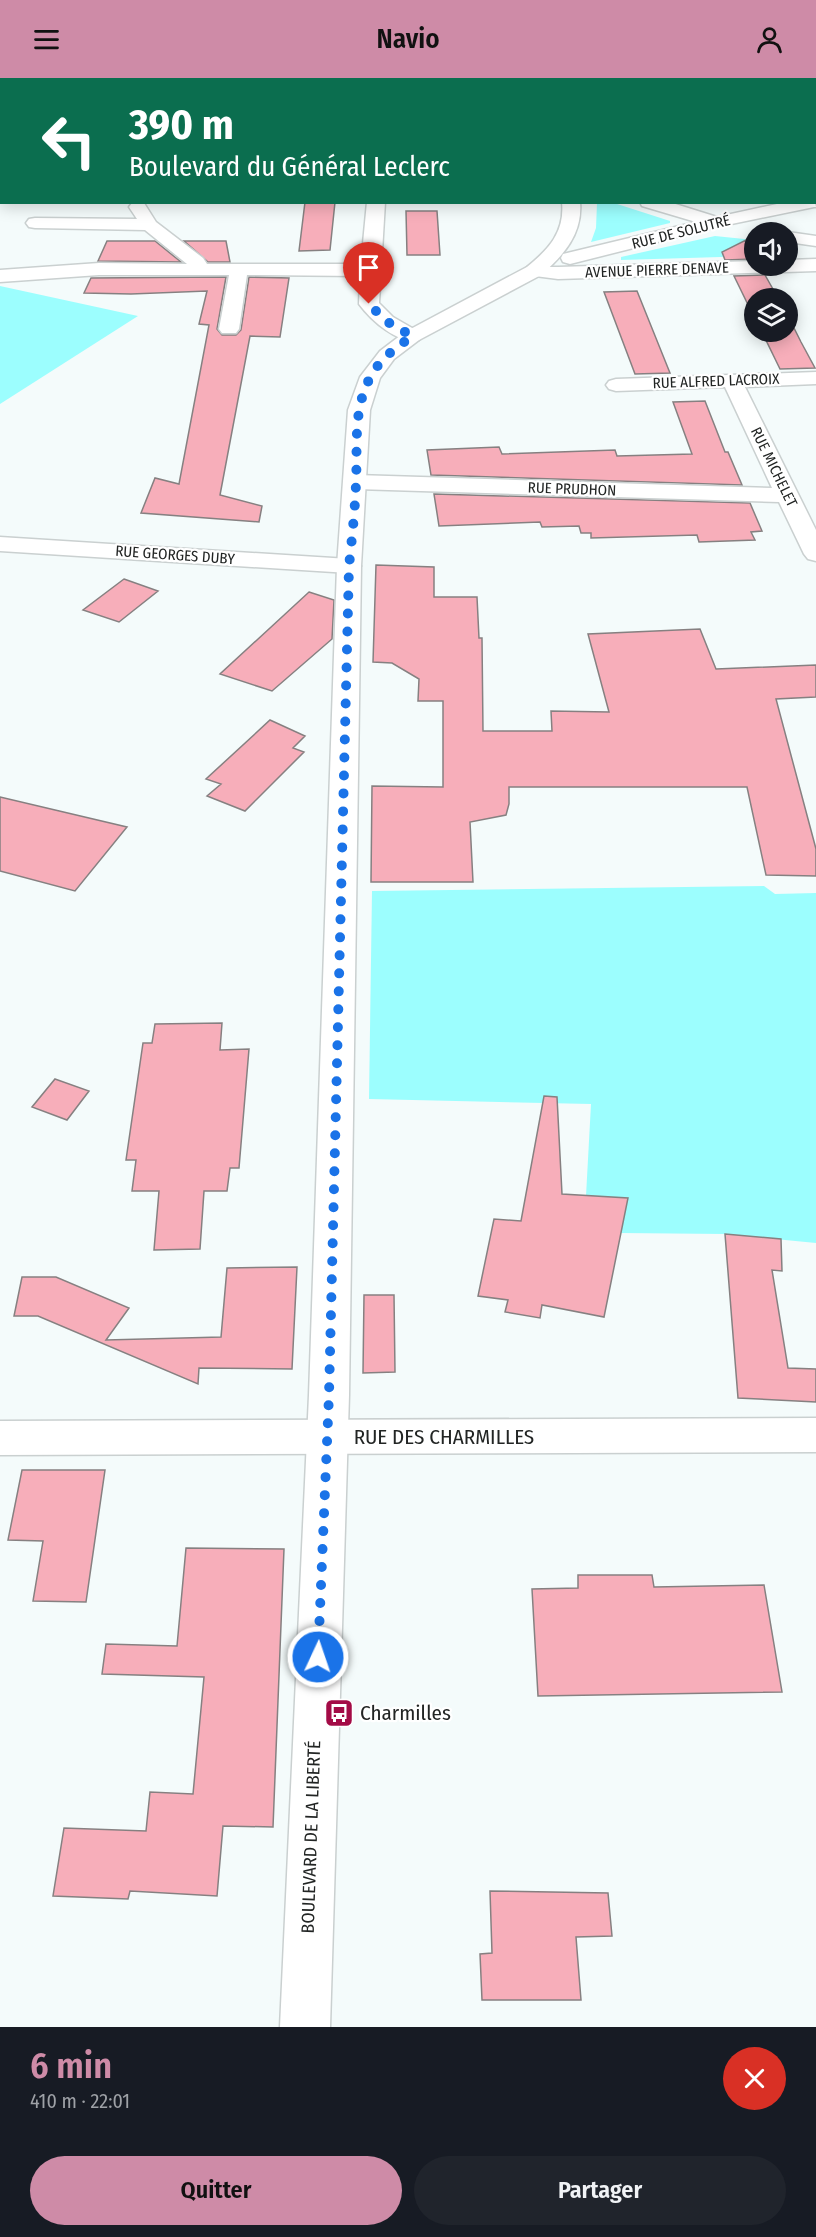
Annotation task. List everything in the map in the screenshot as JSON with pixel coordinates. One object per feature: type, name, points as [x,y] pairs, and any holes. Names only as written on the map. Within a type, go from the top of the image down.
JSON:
[{"type":"street","points":[[135,204],[149,225],[196,262],[200,268]]},
{"type":"street","points":[[376,204],[370,270],[371,308],[386,321],[412,336]]},
{"type":"street","points":[[541,266],[566,240],[571,204]]},
{"type":"street","points":[[655,204],[744,227]]},
{"type":"street","name":"RUE DE SOLUTRÉ","points":[[541,266],[717,222],[805,204]]},
{"type":"street","points":[[35,224],[149,225]]},
{"type":"street","points":[[798,239],[816,242]]},
{"type":"street","name":"AVENUE PIERRE DENAVE","points":[[541,266],[558,273],[816,265]]},
{"type":"street","name":"BOULEVARD DE LA LIBERTÉ","points":[[305,2027],[311,1825],[328,1436],[349,566],[356,482],[356,442],[363,393],[380,362],[412,336],[541,266]]},
{"type":"street","points":[[0,276],[99,269],[370,270]]},
{"type":"street","points":[[229,329],[239,269]]},
{"type":"street","name":"RUE ALFRED LACROIX","points":[[616,385],[816,378]]},
{"type":"street","name":"RUE MICHELET","points":[[732,381],[816,554]]},
{"type":"street","name":"RUE PRUDHON","points":[[356,482],[789,495]]},
{"type":"street","name":"RUE GEORGES DUBY","points":[[0,544],[349,566]]},
{"type":"street","name":"RUE DES CHARMILLES","points":[[0,1438],[816,1435]]},
{"type":"shaded area","points":[[597,204],[617,204],[670,221],[670,223],[591,242],[596,228]]},
{"type":"shaded area","points":[[715,236],[744,239],[744,256],[621,260],[621,257]]},
{"type":"shaded area","points":[[0,286],[138,316],[0,404]]},
{"type":"shaded area","points":[[764,886],[775,894],[816,893],[816,1243],[725,1234],[620,1233],[586,1196],[591,1104],[369,1099],[372,891]]},
{"type":"building","points":[[305,204],[335,204],[330,250],[299,251]]},
{"type":"building","points":[[406,211],[437,211],[440,255],[407,255]]},
{"type":"building","points":[[107,241],[155,241],[181,262],[98,261]]},
{"type":"building","points":[[184,241],[226,241],[230,262],[208,262]]},
{"type":"building","points":[[744,241],[744,259],[725,260],[722,252]]},
{"type":"building","points":[[734,276],[766,276],[772,288],[744,288],[744,296]]},
{"type":"building","points":[[226,277],[217,329],[222,335],[236,335],[241,330],[249,277],[289,278],[280,337],[250,336],[220,495],[262,506],[259,522],[141,513],[155,478],[179,484],[209,325],[199,324],[207,291],[84,293],[91,278]]},
{"type":"building","points":[[637,291],[670,373],[635,374],[604,292]]},
{"type":"building","points":[[798,335],[815,368],[780,369],[767,342],[798,342]]},
{"type":"building","points":[[705,401],[725,452],[728,452],[742,485],[431,475],[427,450],[499,447],[502,454],[615,450],[617,456],[692,454],[673,402]]},
{"type":"building","points":[[434,494],[750,503],[762,531],[751,532],[755,540],[699,542],[697,535],[591,538],[591,533],[581,533],[579,526],[542,527],[540,522],[439,526]]},
{"type":"building","points":[[376,565],[434,567],[434,597],[477,597],[479,638],[482,638],[483,731],[552,731],[551,711],[609,712],[588,634],[700,629],[716,669],[816,665],[816,697],[776,699],[816,849],[816,876],[766,875],[747,787],[509,787],[509,804],[506,815],[470,822],[473,882],[371,882],[372,786],[443,787],[443,701],[418,701],[419,679],[392,663],[373,662]]},
{"type":"building","points":[[124,579],[158,591],[119,622],[83,610]]},
{"type":"building","points":[[309,592],[334,600],[332,639],[272,691],[220,674]]},
{"type":"building","points":[[270,720],[305,736],[293,748],[304,752],[245,811],[207,796],[221,784],[206,779]]},
{"type":"building","points":[[0,797],[127,827],[75,891],[0,871]]},
{"type":"building","points":[[222,1023],[220,1050],[249,1049],[239,1168],[230,1168],[227,1191],[204,1191],[200,1249],[154,1250],[159,1191],[132,1191],[136,1160],[126,1160],[143,1043],[152,1043],[155,1024]]},
{"type":"building","points":[[55,1079],[89,1091],[67,1120],[32,1107]]},
{"type":"building","points":[[544,1096],[557,1097],[562,1194],[628,1198],[604,1317],[542,1305],[540,1318],[505,1312],[508,1300],[478,1296],[494,1219],[521,1221]]},
{"type":"building","points":[[725,1234],[781,1239],[782,1271],[772,1270],[788,1368],[816,1369],[816,1402],[738,1398]]},
{"type":"building","points":[[297,1267],[292,1369],[199,1368],[198,1384],[38,1316],[14,1316],[22,1277],[56,1277],[129,1308],[106,1340],[221,1337],[227,1268]]},
{"type":"building","points":[[364,1295],[394,1295],[395,1372],[363,1373]]},
{"type":"building","points":[[22,1470],[105,1470],[86,1602],[33,1601],[43,1541],[8,1540]]},
{"type":"building","points":[[186,1548],[284,1549],[273,1827],[223,1826],[217,1896],[130,1891],[128,1899],[53,1896],[64,1828],[146,1831],[150,1792],[193,1794],[204,1677],[102,1674],[106,1644],[177,1646]]},
{"type":"building","points":[[578,1575],[652,1575],[654,1587],[764,1585],[782,1692],[538,1696],[532,1589],[578,1588]]},
{"type":"building","points":[[490,1891],[608,1893],[612,1936],[576,1937],[581,2000],[482,2000],[480,1954],[492,1953]]},
{"type":"place","name":"Charmilles","points":[[339,1713]]},
{"type":"route","points":[[318,1657],[329,1395],[349,566],[356,482],[358,410],[370,377],[380,362],[412,336],[386,321],[369,304]]}]
